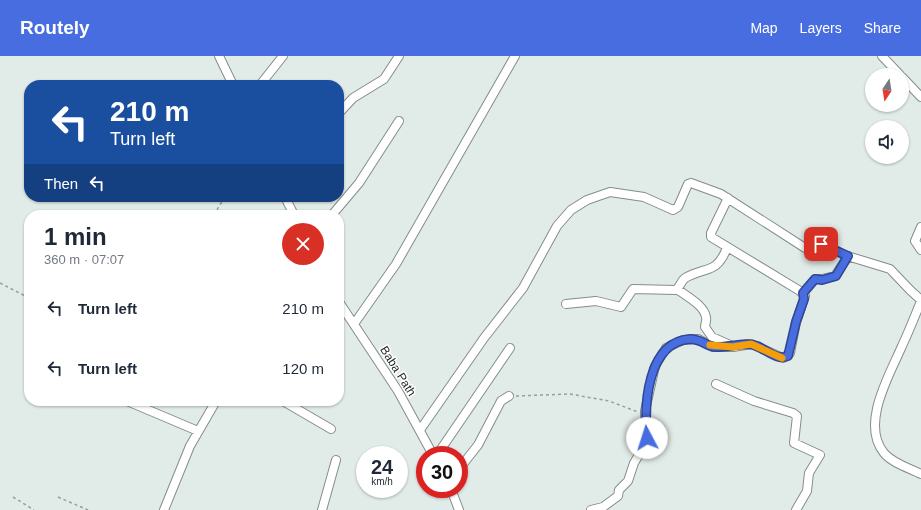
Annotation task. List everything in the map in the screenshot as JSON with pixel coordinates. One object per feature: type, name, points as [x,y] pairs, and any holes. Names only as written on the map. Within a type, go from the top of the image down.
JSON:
[{"type":"street","points":[[220,56],[231,80]]},
{"type":"street","points":[[264,80],[283,56]]},
{"type":"street","points":[[344,108],[353,98],[384,79],[399,56]]},
{"type":"street","points":[[354,324],[396,264],[515,56]]},
{"type":"street","points":[[882,56],[893,68]]},
{"type":"street","points":[[909,84],[921,97]]},
{"type":"street","points":[[344,200],[358,183],[399,121]]},
{"type":"street","points":[[420,430],[484,338],[523,288],[557,226],[578,204],[603,194],[619,193],[644,197],[669,209],[676,210],[685,187],[691,183],[714,190],[805,248],[808,249],[821,244],[848,256],[890,269],[921,300],[879,398],[875,428],[880,447],[884,454],[895,462],[921,474]]},
{"type":"street","points":[[591,510],[603,507],[608,501],[616,498],[619,490],[628,480],[634,463],[646,443],[645,415],[655,366],[666,348],[683,340],[698,339],[713,347],[734,347],[751,344],[778,357],[788,356],[796,322],[804,299],[803,293],[714,240],[711,236],[711,232],[728,198]]},
{"type":"street","points":[[336,210],[343,202]]},
{"type":"street","points":[[921,227],[915,241],[921,250]]},
{"type":"street","points":[[566,304],[596,301],[622,307],[633,289],[672,291],[677,289],[684,279],[710,269],[720,263],[727,248]]},
{"type":"street","points":[[803,293],[815,279],[822,280],[836,276],[848,256]]},
{"type":"street","points":[[677,289],[698,305],[704,313],[706,317],[705,327],[712,337],[734,347]]},
{"type":"street","name":"Baba Path","points":[[344,309],[391,380],[428,446]]},
{"type":"street","points":[[444,446],[510,348]]},
{"type":"street","points":[[716,384],[754,401],[797,416],[794,443],[820,455],[809,473],[807,491],[796,510]]},
{"type":"street","points":[[468,458],[478,445],[501,401],[509,396]]},
{"type":"street","points":[[139,406],[198,431]]},
{"type":"street","points":[[164,510],[186,455],[213,406]]},
{"type":"street","points":[[292,406],[331,429]]},
{"type":"street","points":[[322,510],[336,460]]},
{"type":"street","points":[[454,498],[459,510]]},
{"type":"path","points":[[217,210],[223,202]]},
{"type":"path","points":[[0,283],[24,295]]},
{"type":"path","points":[[509,396],[570,394],[609,402],[645,415]]},
{"type":"path","points":[[13,497],[34,510]]},
{"type":"path","points":[[58,497],[88,510]]},
{"type":"slow traffic","points":[[710,345],[713,347],[733,347],[751,344],[782,358]]},
{"type":"route","points":[[647,438],[645,411],[656,361],[669,346],[683,340],[698,339],[713,347],[733,347],[751,344],[778,357],[783,358],[788,356],[791,349],[796,322],[805,296],[803,293],[815,279],[822,280],[836,276],[848,256],[844,256],[824,244],[821,244]]}]
